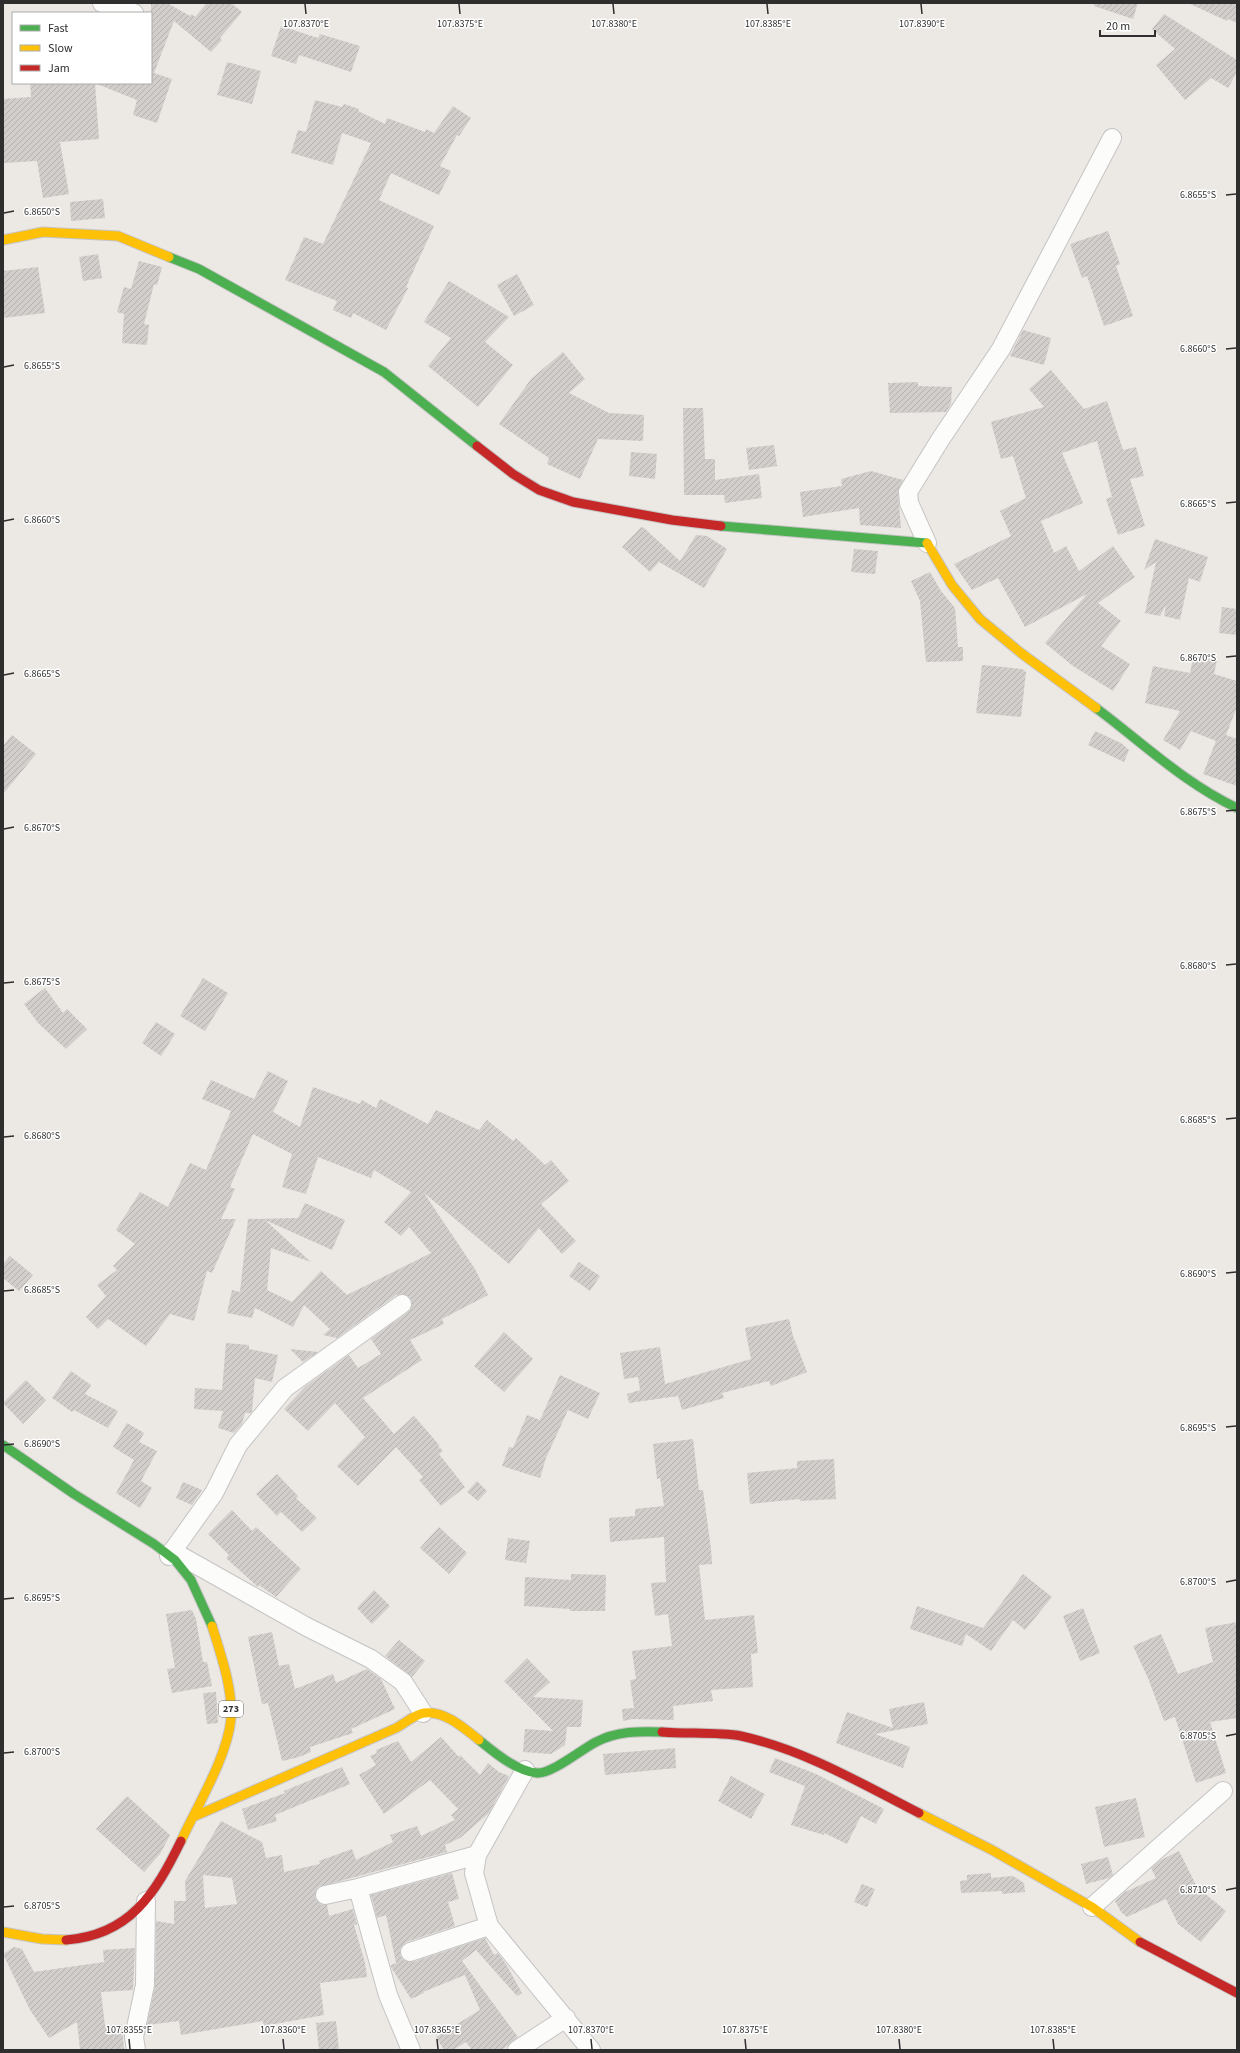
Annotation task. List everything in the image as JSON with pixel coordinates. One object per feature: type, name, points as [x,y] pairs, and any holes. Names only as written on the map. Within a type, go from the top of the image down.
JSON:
[{"type":"street","points":[[102,3],[131,12]]},
{"type":"street","points":[[1112,138],[1001,348],[940,440],[908,492],[909,503],[927,543],[952,585],[980,619],[1021,653],[1117,724],[1175,771],[1210,795],[1237,808]]},
{"type":"street","points":[[3,240],[43,232],[118,236],[199,269],[384,372],[513,474],[539,490],[574,502],[672,520],[734,527],[927,543]]},
{"type":"street","points":[[402,1304],[285,1388],[238,1445],[214,1493],[171,1553],[308,1627],[371,1659],[403,1682],[423,1713]]},
{"type":"street","name":"273","points":[[3,1445],[71,1494],[171,1553],[190,1575],[206,1611],[219,1650],[231,1712],[228,1739],[221,1757],[160,1882],[134,1914],[118,1925],[78,1940],[57,1942],[30,1939],[3,1932]]},
{"type":"street","points":[[192,1817],[376,1737],[423,1713],[438,1714],[457,1723],[507,1762],[536,1773],[547,1771],[597,1741],[632,1731],[739,1736],[773,1744],[820,1763],[992,1850],[1092,1907],[1144,1945],[1237,1993]]},
{"type":"street","points":[[525,1770],[477,1855],[474,1873],[489,1926],[591,2050]]},
{"type":"street","points":[[1092,1907],[1223,1791]]},
{"type":"street","points":[[325,1895],[358,1888],[477,1855]]},
{"type":"street","points":[[358,1888],[388,1995],[411,2050]]},
{"type":"street","points":[[136,2050],[134,2037],[145,1985],[146,1901]]},
{"type":"street","points":[[410,1952],[489,1926]]},
{"type":"street","points":[[517,2050],[566,2018]]},
{"type":"building","points":[[151,3],[167,3],[190,16],[192,14],[195,17],[207,3],[231,3],[242,12],[220,38],[222,40],[211,52],[174,21],[154,73],[172,79],[157,123],[133,115],[137,100],[97,84],[152,84]]},
{"type":"building","points":[[1094,3],[1138,3],[1133,19],[1094,6]]},
{"type":"building","points":[[1188,3],[1237,3],[1237,23],[1228,19],[1227,21]]},
{"type":"building","points":[[1164,14],[1237,60],[1237,72],[1228,88],[1211,78],[1185,100],[1156,65],[1175,49],[1152,29]]},
{"type":"building","points":[[281,26],[318,38],[320,34],[360,46],[351,72],[299,55],[296,64],[271,56]]},
{"type":"building","points":[[227,62],[261,71],[252,104],[217,95]]},
{"type":"building","points":[[30,84],[95,84],[99,139],[60,142],[69,194],[43,198],[37,161],[3,163],[3,99],[31,97]]},
{"type":"building","points":[[315,100],[342,107],[344,104],[359,109],[358,111],[385,124],[387,118],[425,132],[426,129],[434,133],[453,106],[471,118],[459,136],[457,135],[440,166],[451,171],[439,195],[391,173],[379,200],[434,226],[406,287],[408,288],[386,330],[353,313],[351,318],[333,310],[337,301],[285,280],[304,237],[323,244],[371,143],[342,133],[333,165],[291,153],[298,130],[306,132]]},
{"type":"building","points":[[103,199],[105,218],[71,221],[70,202]]},
{"type":"building","points":[[1108,231],[1120,264],[1116,266],[1133,316],[1104,326],[1087,276],[1082,278],[1070,244]]},
{"type":"building","points":[[98,254],[102,278],[83,281],[79,257]]},
{"type":"building","points":[[139,261],[162,267],[157,285],[154,284],[144,324],[149,325],[147,345],[122,343],[124,314],[117,312],[124,287],[131,289]]},
{"type":"building","points":[[38,267],[45,313],[3,318],[3,271]]},
{"type":"building","points":[[517,274],[534,305],[514,316],[497,285]]},
{"type":"building","points":[[449,281],[509,317],[485,342],[513,365],[478,407],[428,366],[451,338],[424,322]]},
{"type":"building","points":[[1023,330],[1051,338],[1044,365],[1010,356]]},
{"type":"building","points":[[563,352],[585,379],[569,393],[609,413],[644,415],[643,441],[598,439],[580,479],[547,464],[549,458],[499,424],[531,379]]},
{"type":"building","points":[[1051,370],[1084,409],[1107,401],[1123,450],[1136,447],[1144,476],[1130,479],[1145,526],[1118,535],[1106,499],[1112,497],[1097,441],[1062,453],[1083,503],[1041,521],[1054,553],[1066,546],[1079,571],[1113,546],[1135,577],[1098,603],[1121,621],[1101,646],[1130,664],[1113,691],[1073,666],[1045,643],[1087,594],[1025,627],[998,578],[972,590],[954,564],[1011,536],[1000,511],[1026,498],[1013,456],[1001,459],[991,422],[1044,407],[1029,389]]},
{"type":"building","points":[[918,382],[918,386],[952,387],[951,404],[946,412],[890,413],[888,383]]},
{"type":"building","points":[[683,408],[703,408],[705,459],[715,459],[715,480],[759,474],[762,498],[725,503],[724,495],[684,495]]},
{"type":"building","points":[[774,445],[777,466],[749,470],[746,448]]},
{"type":"building","points":[[631,452],[657,454],[655,479],[629,476]]},
{"type":"building","points":[[871,471],[903,480],[898,493],[901,528],[860,525],[859,508],[803,517],[800,492],[842,486],[841,479]]},
{"type":"building","points":[[641,527],[644,528],[680,561],[696,535],[707,536],[727,549],[704,588],[659,562],[650,572],[622,547]]},
{"type":"building","points":[[1155,539],[1208,557],[1200,582],[1189,578],[1180,620],[1164,616],[1166,605],[1160,616],[1145,613],[1156,562],[1144,570]]},
{"type":"building","points":[[854,549],[878,551],[875,574],[851,572]]},
{"type":"building","points":[[930,572],[941,591],[955,608],[958,647],[963,647],[963,661],[926,662],[920,601],[911,581]]},
{"type":"building","points":[[1222,607],[1237,609],[1237,635],[1219,633]]},
{"type":"building","points":[[1194,654],[1217,660],[1214,674],[1237,681],[1237,707],[1226,735],[1237,739],[1237,786],[1203,774],[1216,741],[1191,731],[1180,750],[1163,740],[1180,711],[1145,703],[1153,666],[1190,673]]},
{"type":"building","points":[[982,665],[1022,669],[1026,672],[1021,717],[976,713]]},
{"type":"building","points":[[1095,731],[1121,743],[1129,750],[1124,762],[1088,745]]},
{"type":"building","points":[[12,735],[36,754],[3,794],[3,746]]},
{"type":"building","points":[[203,978],[228,993],[205,1031],[180,1016]]},
{"type":"building","points":[[45,988],[63,1013],[67,1009],[87,1029],[66,1049],[38,1023],[24,1004]]},
{"type":"building","points":[[156,1022],[175,1034],[161,1056],[142,1043]]},
{"type":"building","points":[[268,1071],[288,1081],[273,1112],[300,1127],[313,1087],[360,1104],[362,1100],[376,1108],[380,1099],[428,1124],[436,1110],[479,1130],[487,1120],[513,1141],[516,1138],[545,1165],[551,1160],[569,1181],[541,1204],[576,1241],[562,1254],[539,1228],[509,1264],[424,1193],[475,1269],[488,1295],[442,1319],[444,1324],[410,1340],[422,1360],[363,1398],[394,1434],[414,1416],[440,1446],[437,1445],[443,1451],[439,1454],[465,1487],[441,1506],[419,1480],[423,1477],[396,1447],[358,1486],[337,1466],[365,1437],[335,1403],[308,1431],[284,1409],[306,1386],[349,1355],[358,1368],[381,1354],[371,1339],[408,1312],[412,1303],[410,1298],[401,1294],[396,1295],[337,1338],[323,1335],[330,1329],[304,1305],[293,1327],[255,1308],[252,1318],[227,1313],[232,1290],[240,1292],[248,1219],[298,1218],[305,1203],[345,1220],[332,1250],[265,1220],[311,1262],[271,1248],[267,1290],[292,1302],[321,1271],[347,1295],[431,1253],[409,1227],[401,1236],[384,1222],[411,1192],[374,1170],[371,1178],[318,1157],[306,1194],[282,1187],[292,1154],[253,1134],[230,1187],[235,1189],[221,1219],[236,1219],[212,1273],[207,1271],[194,1321],[170,1314],[146,1346],[108,1319],[98,1329],[86,1317],[106,1296],[97,1285],[117,1270],[113,1266],[135,1244],[116,1230],[140,1192],[168,1207],[190,1163],[206,1170],[231,1111],[202,1099],[211,1080],[254,1099]]},
{"type":"building","points":[[10,1256],[33,1275],[19,1291],[3,1278],[3,1264]]},
{"type":"building","points":[[579,1262],[600,1276],[590,1291],[569,1276]]},
{"type":"building","points":[[789,1319],[793,1336],[807,1372],[771,1386],[769,1381],[722,1393],[724,1398],[682,1410],[678,1396],[629,1403],[627,1394],[640,1390],[638,1377],[624,1379],[620,1353],[660,1347],[665,1384],[751,1359],[745,1328]]},
{"type":"building","points":[[504,1332],[533,1359],[504,1392],[474,1366]]},
{"type":"building","points":[[226,1343],[249,1345],[249,1349],[278,1355],[272,1382],[255,1378],[252,1411],[251,1413],[245,1413],[242,1424],[234,1433],[218,1428],[223,1411],[194,1409],[195,1388],[222,1390]]},
{"type":"building","points":[[290,1349],[318,1352],[303,1362]]},
{"type":"building","points":[[71,1371],[91,1385],[85,1394],[118,1411],[108,1428],[74,1410],[72,1412],[52,1398]]},
{"type":"building","points":[[560,1375],[600,1393],[588,1419],[568,1410],[546,1458],[540,1478],[502,1466],[509,1447],[513,1448],[527,1415],[540,1420]]},
{"type":"building","points":[[26,1380],[46,1400],[23,1424],[3,1403]]},
{"type":"building","points":[[127,1423],[144,1433],[139,1442],[157,1451],[141,1481],[152,1488],[140,1508],[116,1493],[134,1460],[113,1447]]},
{"type":"building","points":[[693,1439],[699,1490],[703,1490],[712,1564],[699,1565],[705,1620],[754,1615],[758,1653],[751,1654],[753,1687],[711,1690],[713,1701],[673,1706],[674,1720],[633,1719],[623,1721],[622,1709],[634,1708],[630,1680],[636,1679],[632,1651],[672,1646],[668,1614],[655,1616],[651,1583],[666,1582],[664,1537],[610,1542],[609,1518],[635,1516],[635,1509],[664,1506],[660,1478],[657,1479],[653,1444]]},
{"type":"building","points":[[834,1459],[836,1499],[800,1501],[800,1499],[750,1504],[747,1473],[797,1468],[797,1461]]},
{"type":"building","points":[[277,1474],[298,1496],[296,1498],[317,1518],[302,1532],[281,1512],[277,1516],[256,1494]]},
{"type":"building","points":[[477,1481],[487,1491],[478,1501],[467,1492]]},
{"type":"building","points":[[183,1482],[202,1490],[192,1505],[176,1498]]},
{"type":"building","points":[[232,1510],[252,1531],[256,1527],[301,1569],[276,1597],[259,1585],[258,1587],[226,1558],[229,1555],[208,1534]]},
{"type":"building","points":[[439,1527],[467,1553],[449,1574],[420,1548]]},
{"type":"building","points":[[508,1538],[530,1541],[526,1563],[505,1560]]},
{"type":"building","points":[[571,1574],[606,1575],[605,1611],[570,1611],[570,1609],[524,1606],[525,1577],[571,1580]]},
{"type":"building","points":[[1023,1574],[1052,1597],[1025,1630],[1013,1620],[991,1651],[966,1634],[962,1646],[910,1629],[917,1606],[983,1628]]},
{"type":"building","points":[[374,1590],[390,1606],[372,1624],[357,1608]]},
{"type":"building","points":[[1083,1608],[1100,1653],[1080,1661],[1063,1616]]},
{"type":"building","points":[[192,1610],[196,1619],[203,1662],[207,1662],[212,1686],[172,1693],[167,1669],[175,1668],[166,1614]]},
{"type":"building","points":[[1237,1622],[1237,1718],[1210,1722],[1226,1773],[1196,1783],[1175,1717],[1164,1721],[1148,1678],[1133,1646],[1161,1634],[1178,1674],[1213,1662],[1205,1628]]},
{"type":"building","points":[[272,1632],[279,1666],[289,1664],[295,1689],[333,1674],[336,1683],[367,1669],[381,1679],[395,1709],[351,1729],[353,1733],[310,1747],[311,1752],[299,1757],[282,1761],[268,1703],[262,1704],[248,1637]]},
{"type":"building","points":[[399,1640],[425,1661],[412,1677],[385,1656]]},
{"type":"building","points":[[527,1658],[550,1682],[533,1697],[583,1700],[581,1727],[567,1727],[565,1745],[551,1754],[523,1752],[525,1729],[553,1731],[504,1681]]},
{"type":"building","points":[[216,1692],[218,1723],[207,1724],[203,1693]]},
{"type":"building","points":[[924,1702],[928,1724],[875,1734],[910,1747],[903,1768],[836,1743],[847,1712],[893,1728],[889,1709]]},
{"type":"building","points":[[441,1737],[459,1757],[460,1755],[480,1775],[488,1763],[499,1772],[509,1776],[489,1813],[460,1838],[445,1845],[447,1852],[318,1887],[315,1898],[321,1905],[327,1905],[329,1916],[353,1909],[357,1924],[354,1925],[365,1963],[367,1977],[320,1983],[324,2015],[264,2026],[263,2021],[181,2035],[179,2021],[147,2025],[155,1985],[156,1921],[174,1924],[174,1901],[186,1901],[185,1881],[221,1821],[262,1842],[266,1858],[282,1855],[284,1872],[320,1864],[319,1861],[352,1849],[356,1860],[393,1842],[390,1835],[417,1826],[421,1836],[455,1820],[451,1815],[458,1809],[430,1780],[384,1814],[359,1775],[376,1765],[370,1756],[377,1753],[376,1750],[398,1741],[411,1762]],"holes":[[[203,1875],[232,1878],[237,1904],[205,1908]]]},
{"type":"building","points":[[675,1748],[676,1768],[605,1775],[603,1754]]},
{"type":"building","points":[[775,1758],[816,1774],[884,1809],[876,1824],[861,1816],[847,1844],[824,1833],[824,1835],[791,1825],[805,1786],[769,1772]]},
{"type":"building","points":[[342,1767],[350,1784],[275,1815],[277,1821],[248,1830],[242,1809],[285,1793],[284,1791]]},
{"type":"building","points":[[731,1776],[765,1794],[751,1819],[718,1801]]},
{"type":"building","points":[[127,1796],[170,1835],[160,1854],[144,1872],[96,1829]]},
{"type":"building","points":[[1136,1798],[1145,1837],[1104,1847],[1095,1807]]},
{"type":"building","points":[[1179,1851],[1197,1887],[1226,1911],[1201,1942],[1178,1924],[1166,1899],[1127,1917],[1121,1912],[1115,1901],[1125,1892],[1156,1878],[1151,1868],[1161,1860]]},
{"type":"building","points":[[1108,1857],[1113,1875],[1109,1878],[1086,1884],[1081,1864]]},
{"type":"building","points":[[452,1873],[459,1899],[448,1902],[455,1926],[406,1942],[400,1949],[400,1955],[403,1960],[413,1962],[485,1938],[494,1955],[498,1953],[506,1964],[522,1993],[517,1996],[476,1950],[462,1961],[518,2037],[502,2050],[472,2050],[466,2042],[453,2050],[444,2050],[436,2037],[480,2010],[465,1975],[423,1992],[424,1993],[411,1999],[391,1967],[391,1965],[396,1963],[386,1915],[377,1918],[371,1895]]},
{"type":"building","points":[[991,1873],[991,1878],[1013,1876],[1024,1883],[1025,1892],[1002,1894],[1002,1891],[961,1893],[960,1881],[967,1880],[967,1875]]},
{"type":"building","points":[[862,1884],[875,1889],[867,1907],[854,1902]]},
{"type":"building","points":[[14,1947],[22,1949],[34,1972],[104,1962],[103,1950],[135,1948],[133,1990],[101,1992],[105,2026],[122,2024],[124,2050],[80,2050],[77,2022],[49,2038],[30,2010],[3,1954]]},
{"type":"building","points":[[336,2021],[339,2050],[319,2050],[316,2023]]},
{"type":"traffic: fast","points":[[169,257],[199,269],[384,372],[477,446]]},
{"type":"traffic: fast","points":[[721,526],[927,543]]},
{"type":"traffic: fast","points":[[1096,708],[1181,775],[1199,787],[1237,808]]},
{"type":"traffic: fast","points":[[3,1445],[74,1494],[154,1544],[175,1560],[191,1580],[212,1626]]},
{"type":"traffic: fast","points":[[479,1740],[513,1765],[529,1772],[537,1773],[551,1770],[590,1745],[604,1738],[637,1732],[662,1732]]},
{"type":"traffic: slow","points":[[3,240],[43,232],[118,236],[169,257]]},
{"type":"traffic: slow","points":[[927,543],[952,585],[980,619],[1021,653],[1096,708]]},
{"type":"traffic: slow","points":[[181,1841],[218,1766],[224,1750],[231,1719],[228,1684],[212,1626]]},
{"type":"traffic: slow","points":[[193,1817],[396,1728],[413,1717],[424,1713],[439,1714],[446,1717],[460,1725],[479,1740]]},
{"type":"traffic: slow","points":[[919,1813],[992,1850],[1092,1907],[1140,1942]]},
{"type":"traffic: slow","points":[[3,1932],[42,1939],[66,1940]]},
{"type":"traffic: jam","points":[[477,446],[513,474],[539,490],[573,502],[672,520],[721,526]]},
{"type":"traffic: jam","points":[[662,1732],[732,1735],[765,1742],[833,1769],[919,1813]]},
{"type":"traffic: jam","points":[[66,1940],[88,1936],[107,1930],[124,1920],[138,1908],[161,1878],[181,1841]]},
{"type":"traffic: jam","points":[[1140,1942],[1237,1993]]}]
